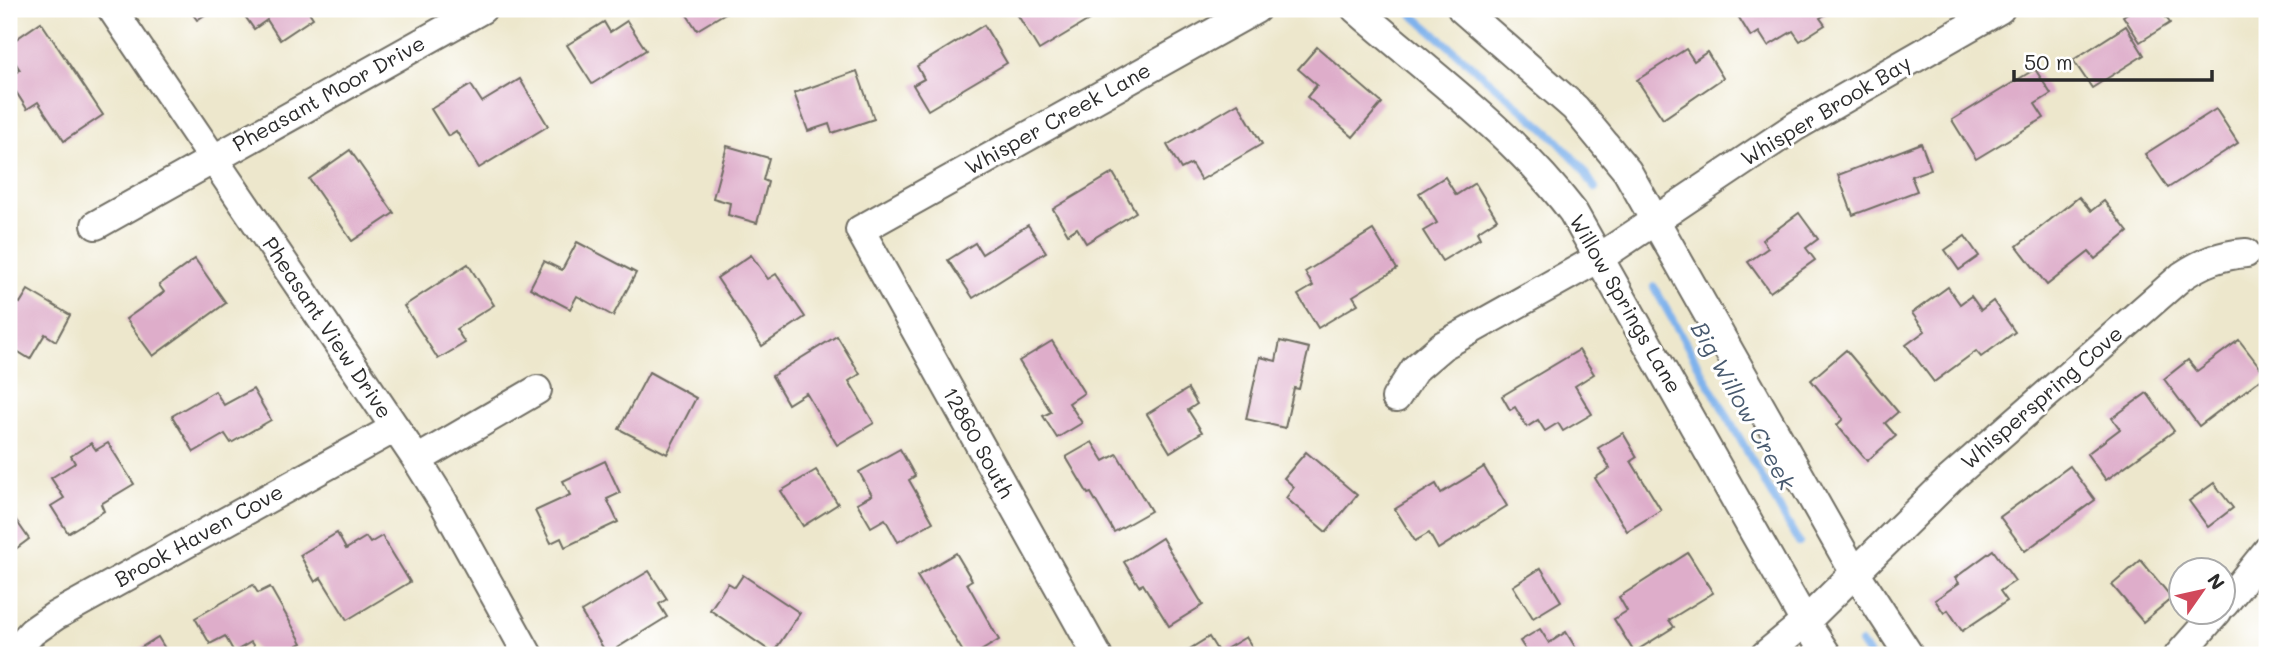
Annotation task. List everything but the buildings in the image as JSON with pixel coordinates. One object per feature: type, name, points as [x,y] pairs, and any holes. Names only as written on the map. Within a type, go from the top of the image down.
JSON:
[{"type":"street","name":"Pheasant View Drive","points":[[112,9],[417,460],[528,655]]},
{"type":"street","name":"Pheasant Moor Drive","points":[[96,225],[482,9]]},
{"type":"street","name":"Whisper Creek Lane","points":[[860,230],[1256,9]]},
{"type":"street","name":"Willow Springs Lane","points":[[1356,9],[1508,140],[1536,167],[1573,212],[1826,655]]},
{"type":"street","points":[[1462,9],[1575,108],[1627,171],[1856,573],[1909,655]]},
{"type":"street","name":"Whisper Brook Bay","points":[[1395,398],[1415,369],[1442,346],[1600,258],[1796,126],[2000,9]]},
{"type":"street","name":"12860 South","points":[[860,230],[1097,655]]},
{"type":"street","name":"Whisperspring Cove","points":[[1765,655],[1805,622],[1950,479],[2182,276],[2202,263],[2224,255],[2246,253]]},
{"type":"street","points":[[417,460],[537,390]]},
{"type":"street","name":"Brook Haven Cove","points":[[11,655],[32,632],[55,616],[395,428]]},
{"type":"street","points":[[2238,587],[2267,551]]},
{"type":"street","points":[[2179,655],[2204,626]]},
{"type":"waterway","name":"Big Willow Creek","points":[[1406,9],[1553,136],[1580,165],[1595,188]]},
{"type":"waterway","name":"Big Willow Creek","points":[[1654,287],[1799,543]]},
{"type":"waterway","name":"Big Willow Creek","points":[[1861,643],[1869,655]]}]
